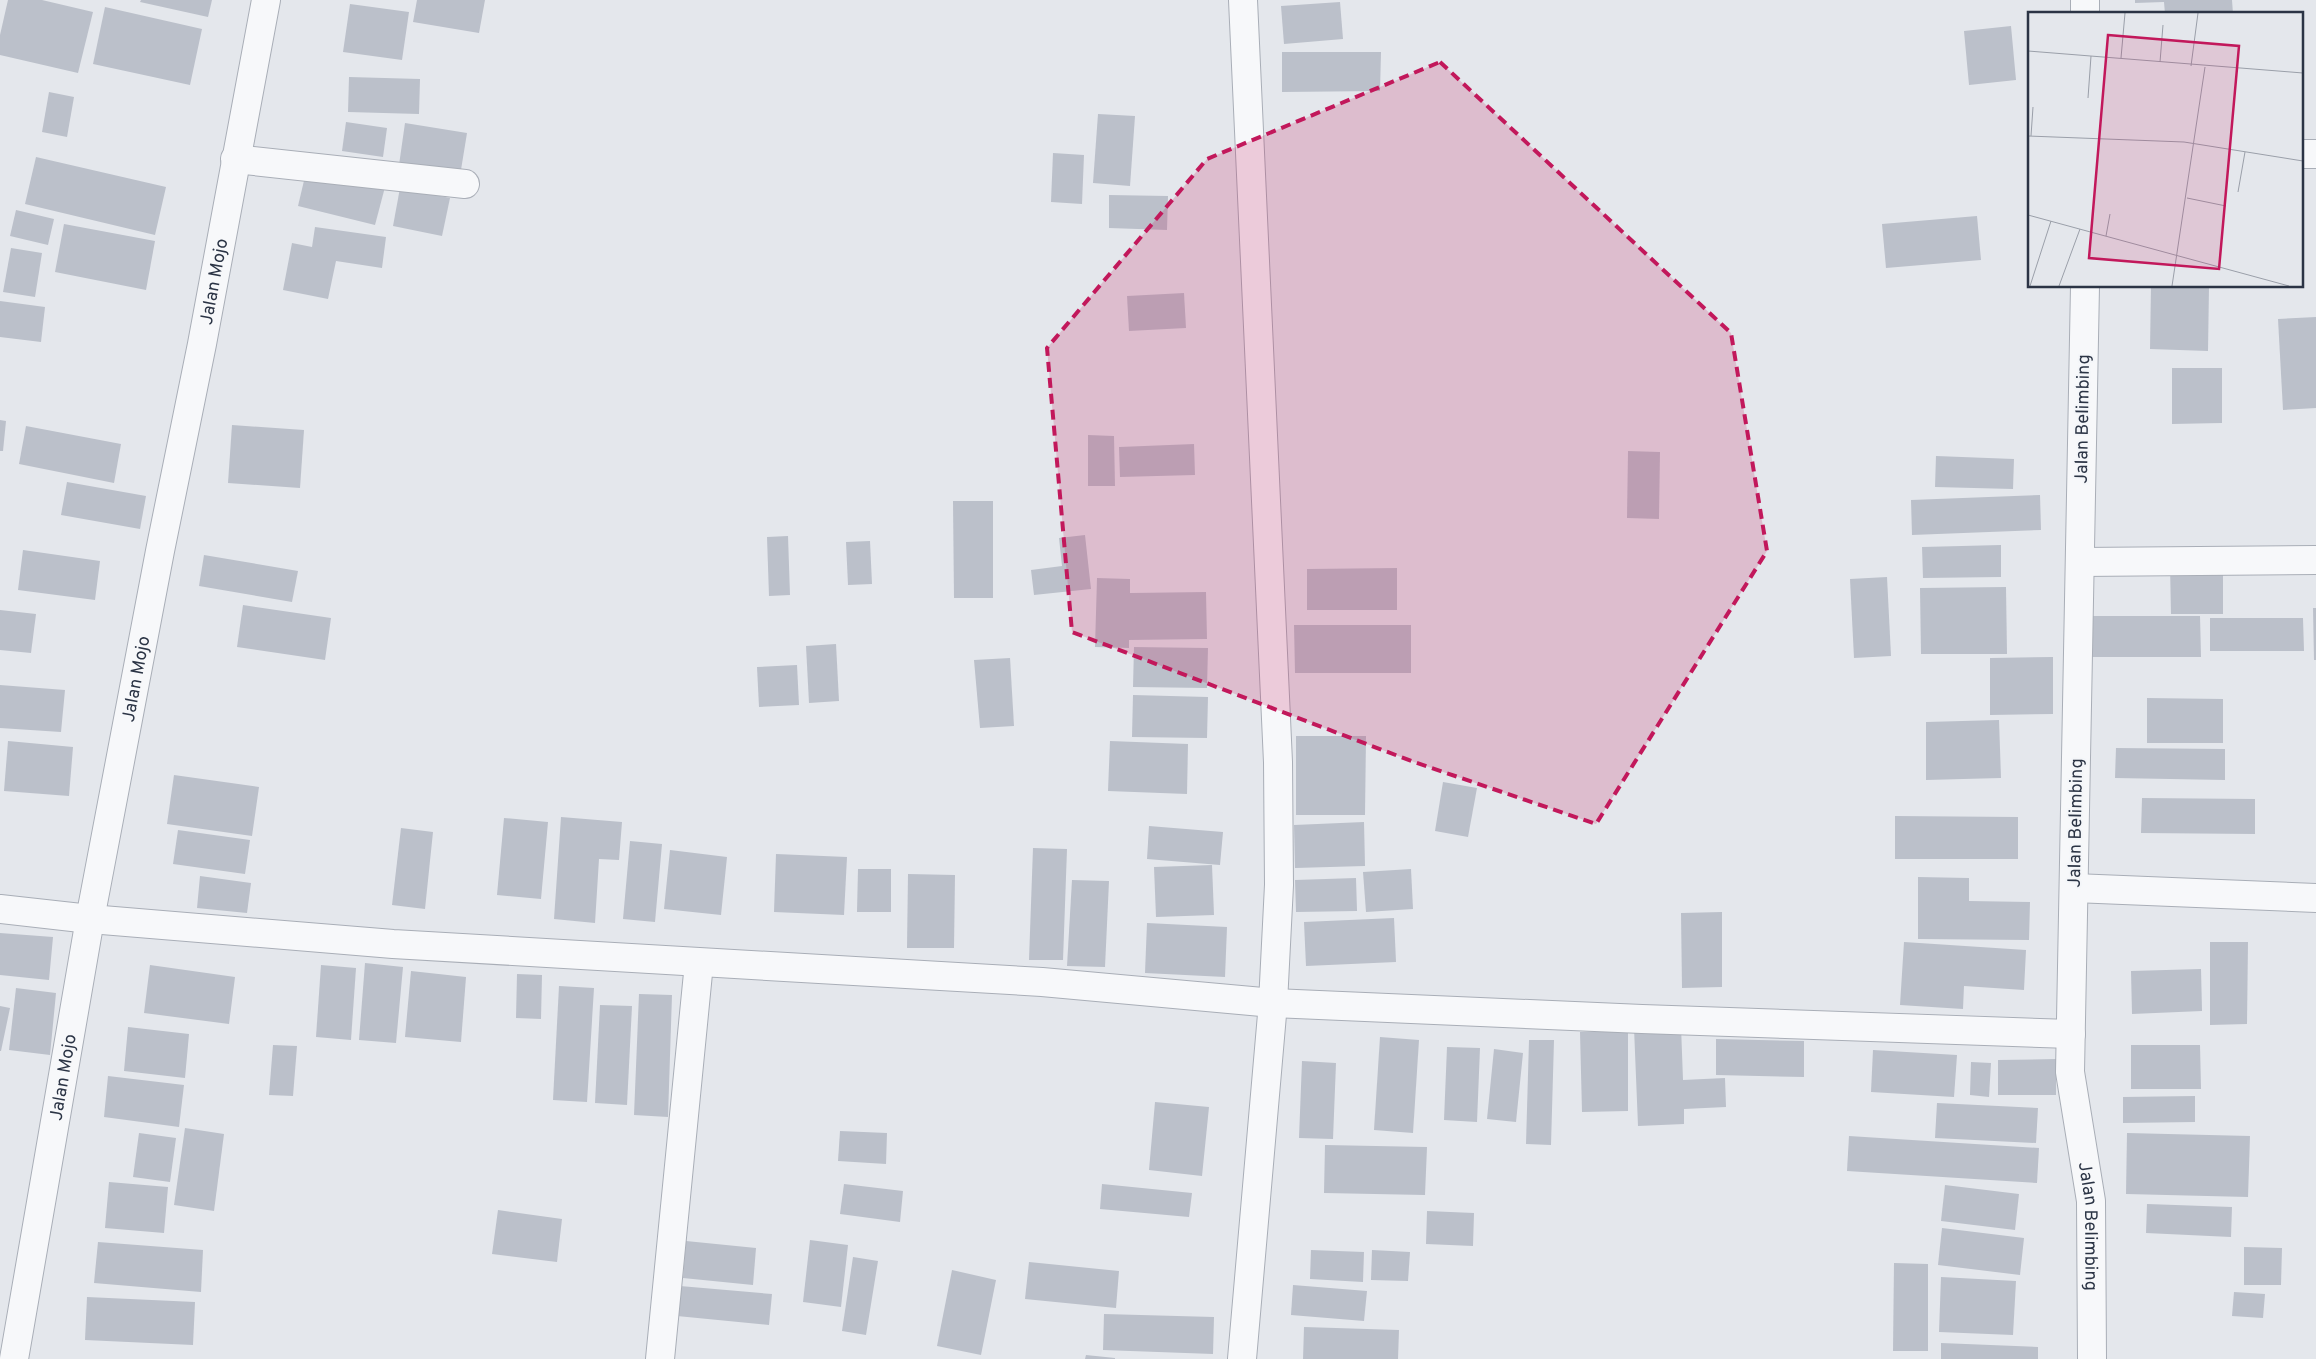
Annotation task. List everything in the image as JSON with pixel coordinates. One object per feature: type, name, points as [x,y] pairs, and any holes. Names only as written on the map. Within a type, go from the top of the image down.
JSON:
[{"type":"street","name":"Jalan Mojo","points":[[14,1359],[90,919],[160,551],[202,344],[266,0]]},
{"type":"street","points":[[1242,1359],[1273,1002],[1279,885],[1278,762],[1243,0]]},
{"type":"street","points":[[235,159],[465,184]]},
{"type":"street","name":"Jalan Belimbing","points":[[2085,288],[2070,1072],[2091,1201],[2092,1359]]},
{"type":"street","points":[[2080,562],[2316,560]]},
{"type":"street","points":[[2074,888],[2316,898]]},
{"type":"street","points":[[0,909],[90,919],[393,944],[1042,982],[1273,1002],[1642,1019],[2070,1034]]},
{"type":"street","points":[[660,1359],[699,963]]},
{"type":"highlighted area","points":[[1440,62],[1731,333],[1767,551],[1596,824],[1414,762],[1072,632],[1047,348],[1207,159]]},
{"type":"building","points":[[8,0],[42,0],[93,12],[78,73],[0,55],[0,35]]},
{"type":"building","points":[[141,0],[212,0],[208,17],[140,2]]},
{"type":"building","points":[[417,0],[485,0],[479,33],[413,22]]},
{"type":"building","points":[[2135,0],[2232,0],[2233,12],[2165,12],[2164,2],[2135,3]]},
{"type":"building","points":[[1340,2],[1343,39],[1284,44],[1281,6]]},
{"type":"building","points":[[350,4],[409,12],[402,60],[343,52]]},
{"type":"building","points":[[105,7],[202,29],[190,85],[93,64]]},
{"type":"building","points":[[2011,26],[2016,80],[1969,85],[1964,31]]},
{"type":"building","points":[[1282,52],[1381,52],[1380,91],[1282,92]]},
{"type":"building","points":[[349,77],[420,79],[419,114],[348,112]]},
{"type":"building","points":[[49,92],[74,97],[67,137],[42,132]]},
{"type":"building","points":[[1098,114],[1135,116],[1130,186],[1093,183]]},
{"type":"building","points":[[346,122],[387,128],[383,157],[342,151]]},
{"type":"building","points":[[405,123],[467,133],[460,176],[399,165]]},
{"type":"building","points":[[1053,153],[1084,155],[1082,204],[1051,202]]},
{"type":"building","points":[[36,157],[166,187],[155,235],[25,204]]},
{"type":"building","points":[[307,168],[385,187],[375,225],[298,206]]},
{"type":"building","points":[[400,188],[450,198],[442,236],[393,226]]},
{"type":"building","points":[[1109,195],[1168,196],[1167,230],[1109,228]]},
{"type":"building","points":[[16,210],[54,219],[48,245],[10,236]]},
{"type":"building","points":[[1977,216],[1981,260],[1886,268],[1882,224]]},
{"type":"building","points":[[64,224],[155,241],[146,290],[55,272]]},
{"type":"building","points":[[315,227],[386,237],[382,268],[336,261],[328,299],[283,290],[292,243],[312,247]]},
{"type":"building","points":[[11,248],[42,253],[35,297],[3,292]]},
{"type":"building","points":[[2151,288],[2209,288],[2208,351],[2150,349]]},
{"type":"building","points":[[1184,293],[1186,328],[1129,331],[1127,296]]},
{"type":"building","points":[[0,301],[45,307],[41,342],[0,337]]},
{"type":"building","points":[[2316,317],[2316,408],[2283,410],[2278,319]]},
{"type":"building","points":[[2172,368],[2222,368],[2222,423],[2172,424]]},
{"type":"building","points":[[0,420],[6,421],[3,451],[0,451]]},
{"type":"building","points":[[232,425],[304,430],[300,488],[228,483]]},
{"type":"building","points":[[26,426],[121,444],[114,483],[19,464]]},
{"type":"building","points":[[1088,435],[1114,436],[1115,486],[1088,486]]},
{"type":"building","points":[[1194,444],[1195,475],[1120,477],[1119,447]]},
{"type":"building","points":[[1628,451],[1660,452],[1659,519],[1627,518]]},
{"type":"building","points":[[1936,456],[2014,459],[2013,489],[1935,487]]},
{"type":"building","points":[[67,482],[146,496],[140,529],[61,515]]},
{"type":"building","points":[[2040,495],[2041,530],[1912,535],[1911,500]]},
{"type":"building","points":[[953,501],[993,501],[993,598],[954,598]]},
{"type":"building","points":[[1085,535],[1091,589],[1034,595],[1031,570],[1062,566],[1059,538]]},
{"type":"building","points":[[788,536],[790,595],[769,596],[767,537]]},
{"type":"building","points":[[870,541],[872,584],[848,585],[846,542]]},
{"type":"building","points":[[2001,545],[2001,577],[1923,578],[1922,547]]},
{"type":"building","points":[[23,550],[100,561],[95,600],[18,590]]},
{"type":"building","points":[[204,555],[298,571],[292,602],[199,586]]},
{"type":"building","points":[[2223,564],[2223,614],[2171,614],[2170,565]]},
{"type":"building","points":[[1397,568],[1397,610],[1307,610],[1307,569]]},
{"type":"building","points":[[1887,577],[1891,656],[1854,658],[1850,579]]},
{"type":"building","points":[[1097,578],[1130,579],[1130,593],[1206,592],[1207,639],[1129,640],[1129,648],[1095,647]]},
{"type":"building","points":[[2006,587],[2007,654],[1921,654],[1920,588]]},
{"type":"building","points":[[243,605],[331,618],[325,660],[237,647]]},
{"type":"building","points":[[2313,608],[2316,608],[2316,660],[2314,660]]},
{"type":"building","points":[[0,610],[36,614],[31,653],[0,650]]},
{"type":"building","points":[[2090,616],[2200,616],[2201,657],[2091,657]]},
{"type":"building","points":[[2210,618],[2303,618],[2304,651],[2210,651]]},
{"type":"building","points":[[1294,625],[1411,625],[1411,673],[1295,673]]},
{"type":"building","points":[[836,644],[839,701],[809,703],[806,646]]},
{"type":"building","points":[[1134,647],[1208,648],[1207,688],[1133,687]]},
{"type":"building","points":[[2053,657],[2053,714],[1990,715],[1990,658]]},
{"type":"building","points":[[1010,658],[1014,726],[980,728],[974,660]]},
{"type":"building","points":[[797,665],[799,705],[759,707],[757,667]]},
{"type":"building","points":[[0,685],[65,690],[61,732],[0,728]]},
{"type":"building","points":[[1133,695],[1208,697],[1207,738],[1132,737]]},
{"type":"building","points":[[2147,698],[2223,699],[2223,743],[2147,743]]},
{"type":"building","points":[[1999,720],[2001,778],[1926,780],[1926,722]]},
{"type":"building","points":[[1296,736],[1366,736],[1365,815],[1296,815]]},
{"type":"building","points":[[8,741],[73,747],[69,796],[4,791]]},
{"type":"building","points":[[1110,741],[1188,744],[1187,794],[1108,791]]},
{"type":"building","points":[[2116,748],[2225,749],[2225,780],[2115,778]]},
{"type":"building","points":[[174,775],[259,787],[252,836],[167,824]]},
{"type":"building","points":[[1443,782],[1477,788],[1468,837],[1435,831]]},
{"type":"building","points":[[2142,798],[2255,799],[2255,834],[2141,833]]},
{"type":"building","points":[[1895,816],[2018,817],[2018,859],[1895,859]]},
{"type":"building","points":[[561,817],[622,822],[619,860],[599,859],[595,923],[554,919]]},
{"type":"building","points":[[504,818],[548,822],[541,899],[497,895]]},
{"type":"building","points":[[1364,822],[1365,866],[1295,868],[1294,825]]},
{"type":"building","points":[[1149,826],[1223,832],[1220,865],[1147,859]]},
{"type":"building","points":[[401,828],[433,832],[425,909],[392,905]]},
{"type":"building","points":[[178,830],[250,840],[245,874],[173,864]]},
{"type":"building","points":[[630,841],[662,844],[655,922],[623,919]]},
{"type":"building","points":[[1033,848],[1067,849],[1063,960],[1029,960]]},
{"type":"building","points":[[670,850],[727,857],[721,915],[664,909]]},
{"type":"building","points":[[776,854],[847,857],[844,915],[774,912]]},
{"type":"building","points":[[1212,865],[1214,915],[1156,917],[1154,867]]},
{"type":"building","points":[[858,869],[891,869],[891,912],[857,912]]},
{"type":"building","points":[[1411,869],[1413,909],[1366,912],[1363,872]]},
{"type":"building","points":[[908,874],[955,875],[954,948],[907,948]]},
{"type":"building","points":[[200,876],[251,883],[247,913],[197,908]]},
{"type":"building","points":[[1918,877],[1969,878],[1969,901],[2030,902],[2029,940],[1918,939]]},
{"type":"building","points":[[1356,878],[1357,911],[1296,912],[1295,880]]},
{"type":"building","points":[[1072,880],[1109,881],[1105,967],[1067,966]]},
{"type":"building","points":[[1722,912],[1722,987],[1682,988],[1681,913]]},
{"type":"building","points":[[1394,918],[1396,962],[1306,966],[1304,922]]},
{"type":"building","points":[[1147,923],[1227,927],[1225,977],[1145,973]]},
{"type":"building","points":[[0,933],[53,937],[49,980],[0,975]]},
{"type":"building","points":[[1904,942],[2026,950],[2024,990],[1964,986],[1963,1009],[1900,1005]]},
{"type":"building","points":[[2210,942],[2248,942],[2247,1024],[2210,1025]]},
{"type":"building","points":[[365,963],[403,967],[396,1043],[359,1040]]},
{"type":"building","points":[[150,965],[235,977],[229,1024],[144,1013]]},
{"type":"building","points":[[321,965],[356,968],[351,1040],[316,1037]]},
{"type":"building","points":[[2201,969],[2202,1011],[2132,1014],[2131,971]]},
{"type":"building","points":[[411,971],[466,977],[461,1042],[405,1037]]},
{"type":"building","points":[[517,974],[542,975],[541,1019],[516,1018]]},
{"type":"building","points":[[559,986],[594,988],[587,1102],[553,1100]]},
{"type":"building","points":[[16,988],[56,993],[50,1055],[9,1050]]},
{"type":"building","points":[[639,994],[672,995],[668,1117],[634,1115]]},
{"type":"building","points":[[600,1005],[632,1006],[627,1105],[595,1103]]},
{"type":"building","points":[[0,1006],[10,1008],[1,1051],[0,1051]]},
{"type":"building","points":[[1681,1026],[1683,1080],[1725,1078],[1726,1107],[1684,1109],[1684,1124],[1638,1126],[1634,1028]]},
{"type":"building","points":[[128,1027],[189,1034],[185,1078],[124,1071]]},
{"type":"building","points":[[1628,1031],[1628,1111],[1582,1112],[1580,1032]]},
{"type":"building","points":[[1380,1037],[1419,1040],[1413,1133],[1374,1130]]},
{"type":"building","points":[[1716,1039],[1804,1041],[1804,1077],[1716,1075]]},
{"type":"building","points":[[1529,1040],[1554,1040],[1551,1145],[1526,1144]]},
{"type":"building","points":[[273,1045],[297,1046],[293,1096],[269,1095]]},
{"type":"building","points":[[2131,1045],[2200,1045],[2201,1089],[2131,1089]]},
{"type":"building","points":[[1447,1047],[1480,1048],[1477,1122],[1444,1120]]},
{"type":"building","points":[[1494,1049],[1523,1053],[1516,1122],[1487,1119]]},
{"type":"building","points":[[1873,1050],[1957,1055],[1954,1097],[1871,1092]]},
{"type":"building","points":[[2056,1059],[2056,1095],[1998,1095],[1998,1060]]},
{"type":"building","points":[[1302,1061],[1336,1063],[1333,1139],[1299,1138]]},
{"type":"building","points":[[1971,1062],[1991,1063],[1989,1097],[1970,1095]]},
{"type":"building","points":[[108,1076],[184,1085],[179,1127],[104,1117]]},
{"type":"building","points":[[2195,1096],[2195,1122],[2123,1123],[2123,1097]]},
{"type":"building","points":[[1155,1102],[1209,1107],[1202,1176],[1149,1170]]},
{"type":"building","points":[[1937,1103],[2038,1108],[2036,1143],[1935,1138]]},
{"type":"building","points":[[185,1128],[224,1134],[214,1211],[174,1205]]},
{"type":"building","points":[[840,1131],[887,1133],[886,1164],[838,1161]]},
{"type":"building","points":[[139,1133],[176,1138],[170,1182],[133,1177]]},
{"type":"building","points":[[2127,1133],[2250,1136],[2248,1197],[2126,1194]]},
{"type":"building","points":[[1849,1136],[2039,1148],[2037,1183],[1847,1171]]},
{"type":"building","points":[[1325,1145],[1427,1147],[1425,1195],[1324,1193]]},
{"type":"building","points":[[109,1182],[168,1187],[164,1233],[105,1228]]},
{"type":"building","points":[[844,1184],[903,1191],[900,1222],[840,1214]]},
{"type":"building","points":[[1102,1184],[1192,1193],[1189,1217],[1100,1209]]},
{"type":"building","points":[[1945,1185],[2019,1194],[2015,1230],[1941,1221]]},
{"type":"building","points":[[2147,1204],[2232,1207],[2231,1237],[2146,1233]]},
{"type":"building","points":[[498,1210],[562,1219],[557,1262],[492,1254]]},
{"type":"building","points":[[1427,1211],[1474,1213],[1473,1246],[1426,1244]]},
{"type":"building","points":[[1942,1228],[2024,1238],[2020,1275],[1938,1265]]},
{"type":"building","points":[[810,1240],[848,1245],[841,1307],[803,1302]]},
{"type":"building","points":[[686,1241],[756,1248],[753,1285],[683,1278]]},
{"type":"building","points":[[98,1242],[203,1250],[201,1292],[94,1283]]},
{"type":"building","points":[[2244,1247],[2282,1248],[2281,1285],[2244,1285]]},
{"type":"building","points":[[1311,1250],[1364,1252],[1363,1282],[1310,1279]]},
{"type":"building","points":[[1372,1250],[1410,1252],[1408,1281],[1371,1280]]},
{"type":"building","points":[[853,1257],[878,1261],[866,1335],[842,1331]]},
{"type":"building","points":[[1029,1262],[1119,1271],[1116,1308],[1025,1299]]},
{"type":"building","points":[[1894,1263],[1928,1264],[1928,1351],[1893,1351]]},
{"type":"building","points":[[952,1270],[996,1280],[981,1355],[937,1346]]},
{"type":"building","points":[[1941,1277],[2016,1281],[2013,1335],[1939,1332]]},
{"type":"building","points":[[1293,1285],[1367,1291],[1364,1321],[1291,1315]]},
{"type":"building","points":[[680,1286],[772,1294],[769,1325],[677,1316]]},
{"type":"building","points":[[2234,1292],[2265,1294],[2263,1318],[2232,1316]]},
{"type":"building","points":[[87,1297],[195,1302],[193,1345],[85,1340]]},
{"type":"building","points":[[1104,1314],[1214,1317],[1213,1354],[1103,1350]]},
{"type":"building","points":[[1304,1327],[1399,1330],[1398,1359],[1303,1359]]},
{"type":"building","points":[[1941,1343],[2038,1347],[2038,1359],[1941,1359]]},
{"type":"building","points":[[1086,1355],[1115,1358],[1115,1359],[1085,1359]]}]
